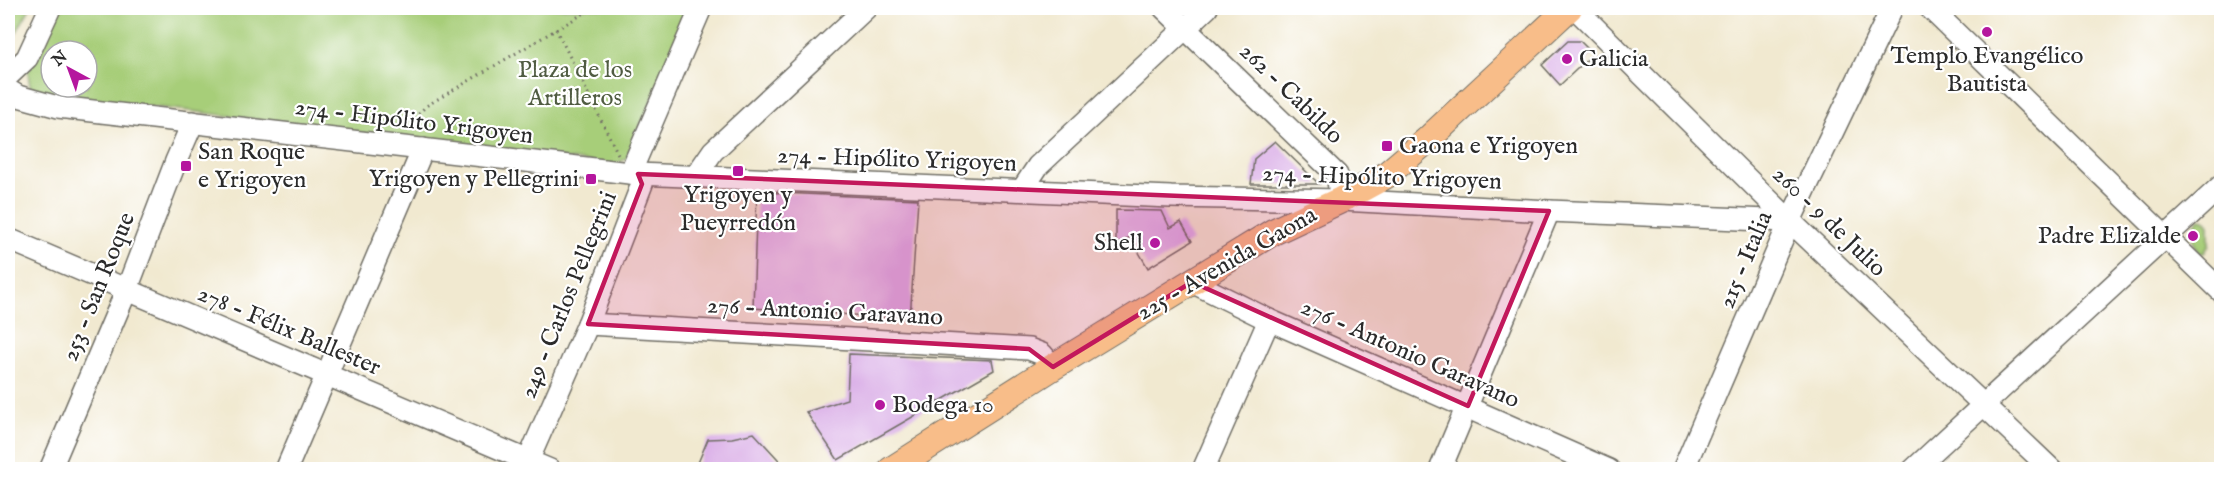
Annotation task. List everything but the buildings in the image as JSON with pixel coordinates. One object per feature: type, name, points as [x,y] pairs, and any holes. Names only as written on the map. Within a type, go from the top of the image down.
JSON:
[{"type":"main road","name":"225 - Avenida Gaona","points":[[891,470],[1273,232],[1385,176],[1569,8]]},
{"type":"street","points":[[8,76],[27,58],[50,8]]},
{"type":"street","name":"249 - Carlos Pellegrini","points":[[526,465],[588,324],[642,184],[630,167],[634,164],[701,8]]},
{"type":"street","points":[[695,177],[713,151],[866,8]]},
{"type":"street","name":"262 - Cabildo","points":[[1164,8],[1337,175],[1341,200]]},
{"type":"street","points":[[1022,190],[1038,166],[1207,8]]},
{"type":"street","name":"260 - 9 de Julio","points":[[1575,8],[1790,220],[2052,470]]},
{"type":"street","name":"215 - Italia","points":[[1683,470],[1790,220],[1892,8]]},
{"type":"street","points":[[1929,8],[2222,292]]},
{"type":"street","name":"274 - Hipólito Yrigoyen","points":[[8,90],[18,96],[58,107],[423,149],[630,167],[695,177],[1171,197],[1341,200],[1790,220]]},
{"type":"street","name":"253 - San Roque","points":[[50,470],[127,290],[193,122]]},
{"type":"street","points":[[286,470],[423,149]]},
{"type":"street","points":[[1913,470],[2222,185]]},
{"type":"street","points":[[1440,470],[1549,211]]},
{"type":"street","name":"278 - Félix Ballester","points":[[8,239],[326,375],[526,465],[550,470]]},
{"type":"street","name":"276 - Antonio Garavano","points":[[1192,282],[1269,320],[1609,470]]},
{"type":"street","points":[[1203,470],[1269,320]]},
{"type":"street","name":"276 - Antonio Garavano","points":[[588,324],[1029,349],[1042,354],[1053,367]]},
{"type":"path","points":[[408,134],[413,120],[426,106],[593,8]]},
{"type":"path","points":[[556,29],[630,167]]},
{"type":"highlighted area","points":[[638,174],[1549,211],[1468,406],[1192,282],[1053,367],[1029,349],[588,324],[642,184]]},
{"type":"green space","points":[[8,8],[30,8],[8,47]]},
{"type":"green space","name":"Plaza de los Artilleros","points":[[58,8],[692,8],[626,159],[613,165],[182,110],[78,99],[99,99],[99,39],[43,39]]},
{"type":"green space","name":"Plaza de los Artilleros","points":[[39,49],[39,94],[30,86],[28,72]]},
{"type":"green space","points":[[2199,219],[2205,220],[2209,225],[2209,245],[2204,253],[2200,253],[2195,246],[2190,231]]},
{"type":"place","name":"Templo Evangélico Bautista","points":[[1987,32]]},
{"type":"place","name":"Galicia","points":[[1567,59]]},
{"type":"place","name":"Gaona e Yrigoyen","points":[[1387,146]]},
{"type":"place","name":"San Roque e Yrigoyen","points":[[186,166]]},
{"type":"place","name":"Yrigoyen y Pueyrredón","points":[[738,171]]},
{"type":"place","name":"Yrigoyen y Pellegrini","points":[[591,179]]},
{"type":"place","name":"Padre Elizalde","points":[[2193,236]]},
{"type":"place","name":"Shell","points":[[1155,243]]},
{"type":"place","name":"Bodega 10","points":[[880,405]]}]
